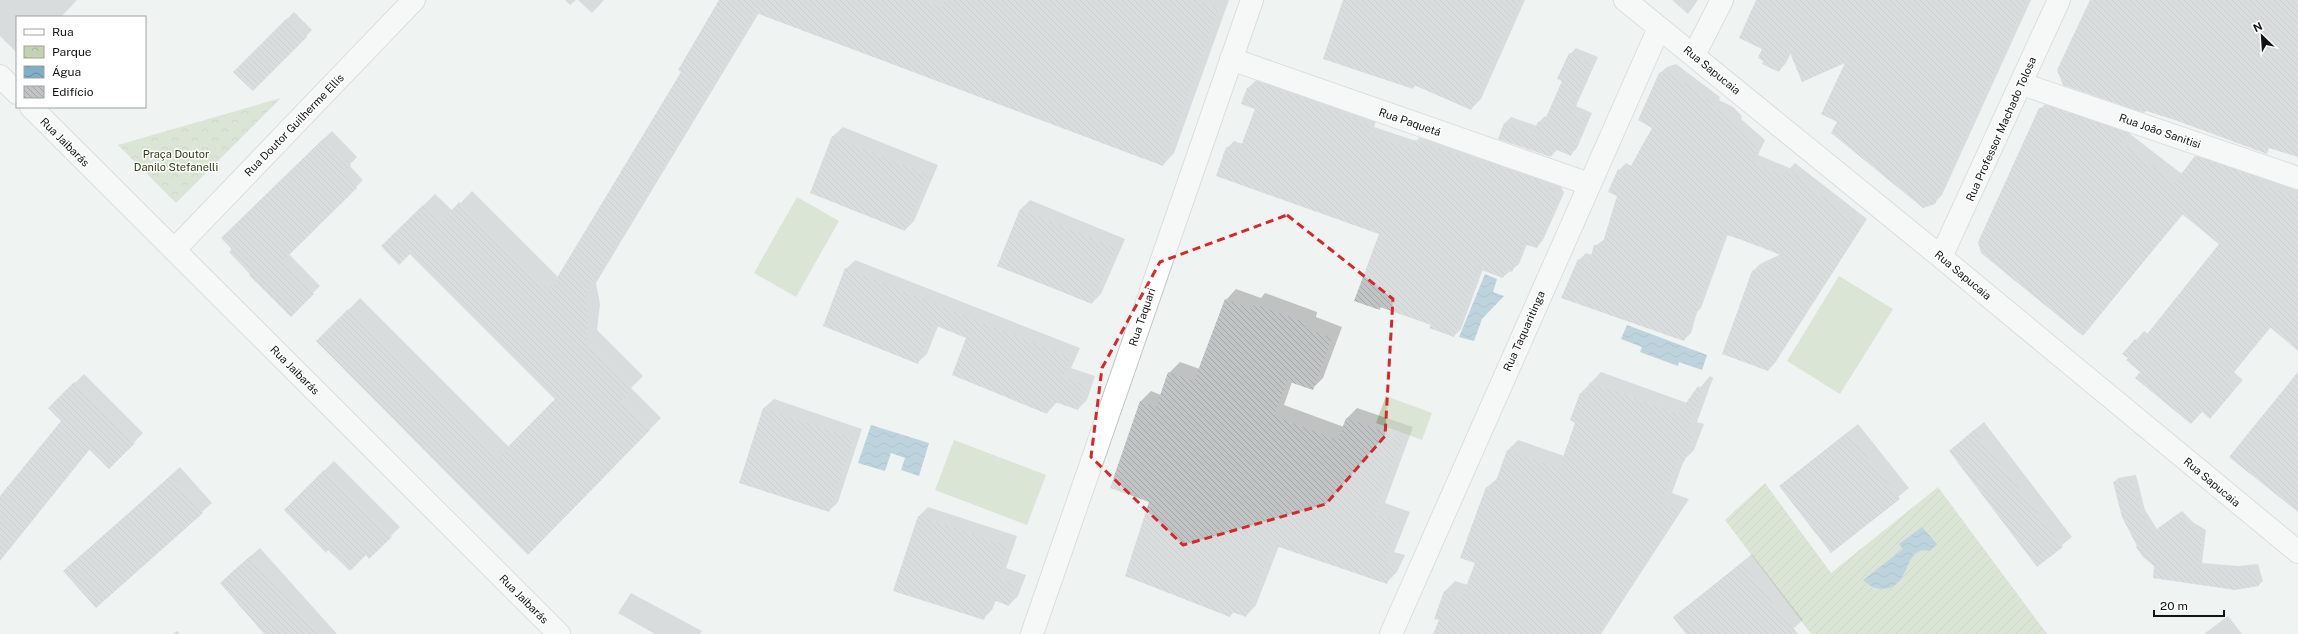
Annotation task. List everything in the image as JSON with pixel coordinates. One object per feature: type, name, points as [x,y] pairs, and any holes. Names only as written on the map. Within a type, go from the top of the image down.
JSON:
[{"type":"street","name":"Rua Doutor Guilherme Ellis","points":[[174,250],[414,0]]},
{"type":"street","name":"Rua Taquari","points":[[1032,634],[1252,0]]},
{"type":"street","name":"Rua Sapucaia","points":[[1625,0],[1941,257],[2298,552]]},
{"type":"street","points":[[1694,55],[1722,0]]},
{"type":"street","name":"Rua Professor Machado Tolosa","points":[[1941,257],[2022,84],[2059,0]]},
{"type":"street","name":"Rua Taquaritinga","points":[[1391,634],[1659,28]]},
{"type":"street","name":"Rua Paquetá","points":[[1231,59],[1590,184]]},
{"type":"street","points":[[0,76],[16,92]]},
{"type":"street","name":"Rua João Sanitisi","points":[[2022,84],[2298,178]]},
{"type":"street","name":"Rua Jaibarás","points":[[32,108],[559,634]]},
{"type":"highlighted area","points":[[1287,215],[1393,299],[1385,436],[1326,504],[1183,545],[1091,457],[1102,368],[1160,262]]},
{"type":"green space","name":"Praça Doutor Danilo Stefanelli","points":[[281,98],[176,203],[118,145]]},
{"type":"green space","points":[[797,197],[839,221],[796,297],[754,273]]},
{"type":"green space","points":[[1839,276],[1893,309],[1840,394],[1787,361]]},
{"type":"green space","points":[[1386,396],[1432,413],[1422,440],[1376,423]]},
{"type":"green space","points":[[954,440],[1046,475],[1027,525],[935,490]]},
{"type":"green space","points":[[1765,483],[1831,573],[1938,487],[2047,634],[1811,634],[1725,520]]},
{"type":"water","points":[[1485,274],[1497,279],[1493,292],[1504,296],[1482,319],[1474,341],[1459,337]]},
{"type":"water","points":[[1627,325],[1707,355],[1702,370],[1679,362],[1678,366],[1640,352],[1642,347],[1621,339]]},
{"type":"water","points":[[871,425],[929,443],[919,476],[901,470],[905,458],[891,453],[885,471],[858,463]]},
{"type":"water","points":[[1922,527],[1937,544],[1930,551],[1923,550],[1914,554],[1905,573],[1898,582],[1888,588],[1878,589],[1863,580],[1903,549],[1899,544]]},
{"type":"building","points":[[719,0],[924,0],[942,7],[944,0],[1195,0],[1219,9],[1163,166],[756,13],[585,296],[589,317],[586,342],[632,389],[621,401],[650,430],[528,555],[316,341],[348,309],[497,458],[555,399],[410,254],[399,265],[381,246],[423,205],[441,222],[459,202],[549,291],[681,72],[678,70]]},
{"type":"building","points":[[1343,0],[1521,0],[1471,110],[1414,85],[1413,89],[1323,59]]},
{"type":"building","points":[[1756,0],[2027,0],[1935,204],[1923,208],[1831,133],[1837,122],[1821,114],[1845,63],[1802,82],[1789,50],[1779,72],[1762,64],[1763,61],[1758,58],[1762,49],[1739,38]]},
{"type":"building","points":[[2090,0],[2298,0],[2298,157],[2269,148],[2267,154],[2175,120],[2146,111],[2144,113],[2063,85],[2057,70]]},
{"type":"building","points":[[287,18],[307,37],[253,91],[233,72]]},
{"type":"building","points":[[1569,53],[1592,64],[1571,112],[1586,119],[1571,156],[1555,149],[1551,157],[1498,139],[1504,123],[1533,134],[1538,122],[1543,124],[1562,81],[1557,79]]},
{"type":"building","points":[[1669,71],[1714,104],[1712,107],[1726,114],[1736,123],[1734,126],[1759,147],[1752,162],[1785,176],[1788,169],[1861,227],[1768,371],[1722,354],[1752,271],[1783,256],[1742,240],[1724,234],[1695,316],[1691,318],[1684,341],[1561,298],[1578,259],[1589,263],[1594,245],[1602,245],[1617,196],[1608,192],[1618,169],[1627,173],[1652,128],[1638,120],[1659,73]]},
{"type":"building","points":[[1259,82],[1371,124],[1368,134],[1412,149],[1415,140],[1489,166],[1490,163],[1541,181],[1541,183],[1553,188],[1558,201],[1537,248],[1524,244],[1512,272],[1506,270],[1503,278],[1479,269],[1454,337],[1429,328],[1431,325],[1380,307],[1380,310],[1354,301],[1379,234],[1216,176],[1226,147],[1239,151],[1255,109],[1241,104],[1247,88]]},
{"type":"building","points":[[2052,107],[2129,134],[2122,143],[2174,183],[2195,156],[2260,178],[2258,183],[2298,197],[2298,351],[2270,327],[2226,382],[2235,389],[2210,419],[2202,412],[2191,424],[2135,378],[2140,372],[2126,360],[2128,358],[2122,354],[2135,339],[2140,343],[2219,244],[2182,214],[2083,336],[1981,253],[1978,242],[2039,108]]},
{"type":"building","points":[[832,136],[929,175],[905,231],[810,193]]},
{"type":"building","points":[[324,138],[351,165],[342,173],[357,188],[282,262],[314,294],[291,317],[249,275],[250,274],[229,252],[232,249],[221,238]]},
{"type":"building","points":[[1020,209],[1116,248],[1092,304],[997,266]]},
{"type":"building","points":[[845,268],[1071,358],[1063,377],[1087,385],[1078,410],[1052,401],[1047,414],[952,375],[966,338],[934,325],[918,364],[823,326]]},
{"type":"building","points":[[1225,299],[1252,309],[1254,304],[1307,323],[1305,328],[1332,338],[1313,390],[1287,381],[1274,416],[1338,440],[1346,418],[1403,438],[1375,514],[1400,522],[1384,562],[1395,565],[1387,584],[1273,545],[1246,617],[1232,612],[1230,617],[1125,576],[1149,502],[1110,488],[1140,401],[1156,407],[1168,372],[1194,381]]},
{"type":"building","points":[[2298,372],[2298,512],[2229,457]]},
{"type":"building","points":[[74,382],[135,443],[109,469],[89,449],[0,560],[0,496],[61,421],[48,408]]},
{"type":"building","points":[[1590,382],[1678,414],[1698,386],[1703,388],[1687,432],[1694,434],[1684,462],[1678,460],[1662,504],[1679,510],[1599,634],[1433,634],[1439,620],[1434,619],[1444,591],[1462,597],[1475,563],[1460,558],[1486,487],[1493,489],[1507,450],[1559,468],[1575,423],[1570,420],[1580,393],[1585,395]]},
{"type":"building","points":[[763,408],[854,438],[829,512],[739,483]]},
{"type":"building","points":[[1974,430],[2063,547],[2037,567],[1949,451]]},
{"type":"building","points":[[1848,432],[1900,499],[1831,553],[1779,486]]},
{"type":"building","points":[[324,470],[392,537],[369,559],[366,555],[350,571],[328,550],[326,553],[284,510]]},
{"type":"building","points":[[171,476],[203,513],[96,608],[63,571]]},
{"type":"building","points":[[2132,479],[2142,514],[2153,532],[2178,514],[2190,527],[2203,534],[2199,567],[2235,569],[2254,568],[2259,586],[2235,590],[2153,578],[2154,566],[2143,557],[2136,547],[2137,546],[2122,517],[2113,482]]},
{"type":"building","points":[[918,516],[1008,546],[998,577],[1017,584],[1009,606],[991,599],[984,620],[893,591]]},
{"type":"building","points":[[250,556],[319,634],[264,634],[220,583]]},
{"type":"building","points":[[1742,563],[1798,634],[1686,634],[1673,617]]}]
